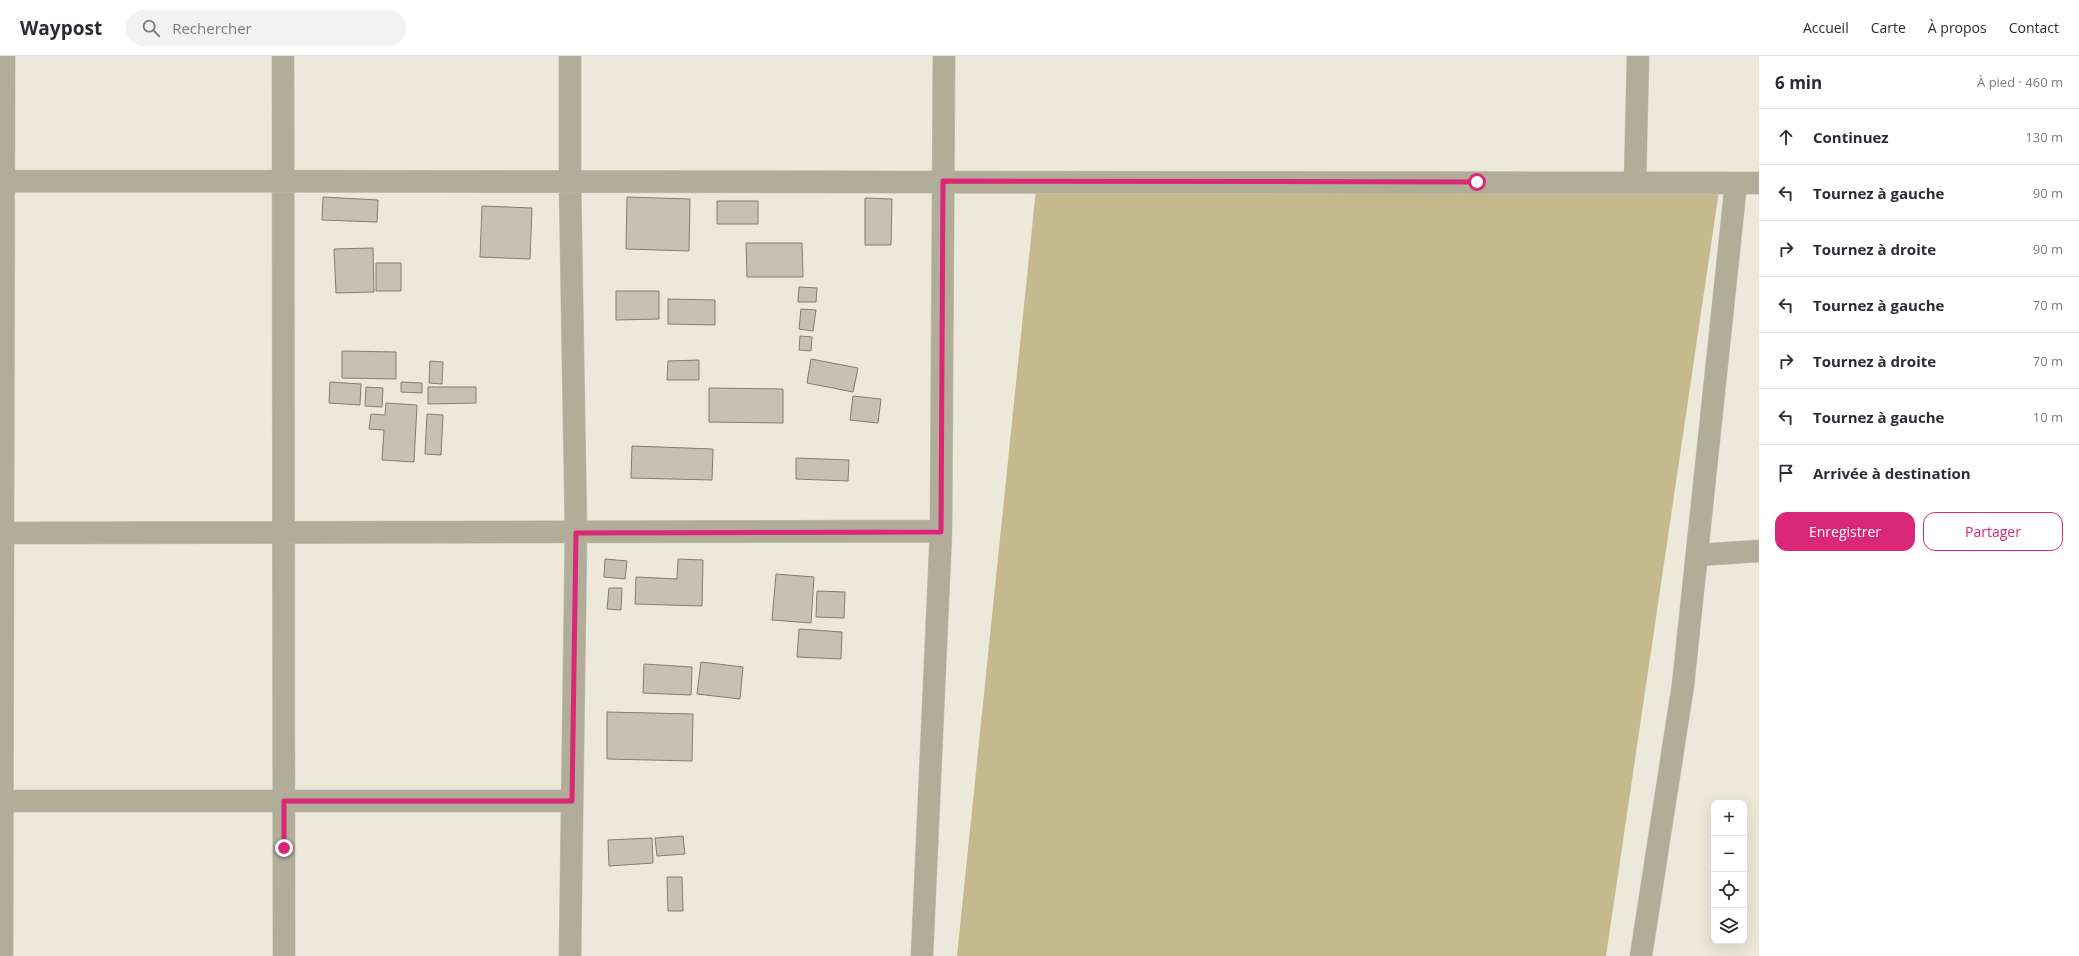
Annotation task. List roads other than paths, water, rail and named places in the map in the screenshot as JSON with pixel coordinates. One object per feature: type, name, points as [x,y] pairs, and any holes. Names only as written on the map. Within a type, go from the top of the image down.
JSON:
[{"type":"street","points":[[2,956],[2,181],[4,56]]},
{"type":"street","points":[[283,56],[284,956]]},
{"type":"street","points":[[570,56],[570,182],[576,533],[570,956]]},
{"type":"street","points":[[922,956],[941,532],[944,56]]},
{"type":"street","points":[[1635,183],[1638,56]]},
{"type":"street","points":[[2,181],[1759,183]]},
{"type":"street","points":[[1641,956],[1683,685],[1698,555],[1736,183]]},
{"type":"street","points":[[2,533],[941,532]]},
{"type":"street","points":[[1698,555],[1759,551]]},
{"type":"street","points":[[1,801],[572,801]]}]
